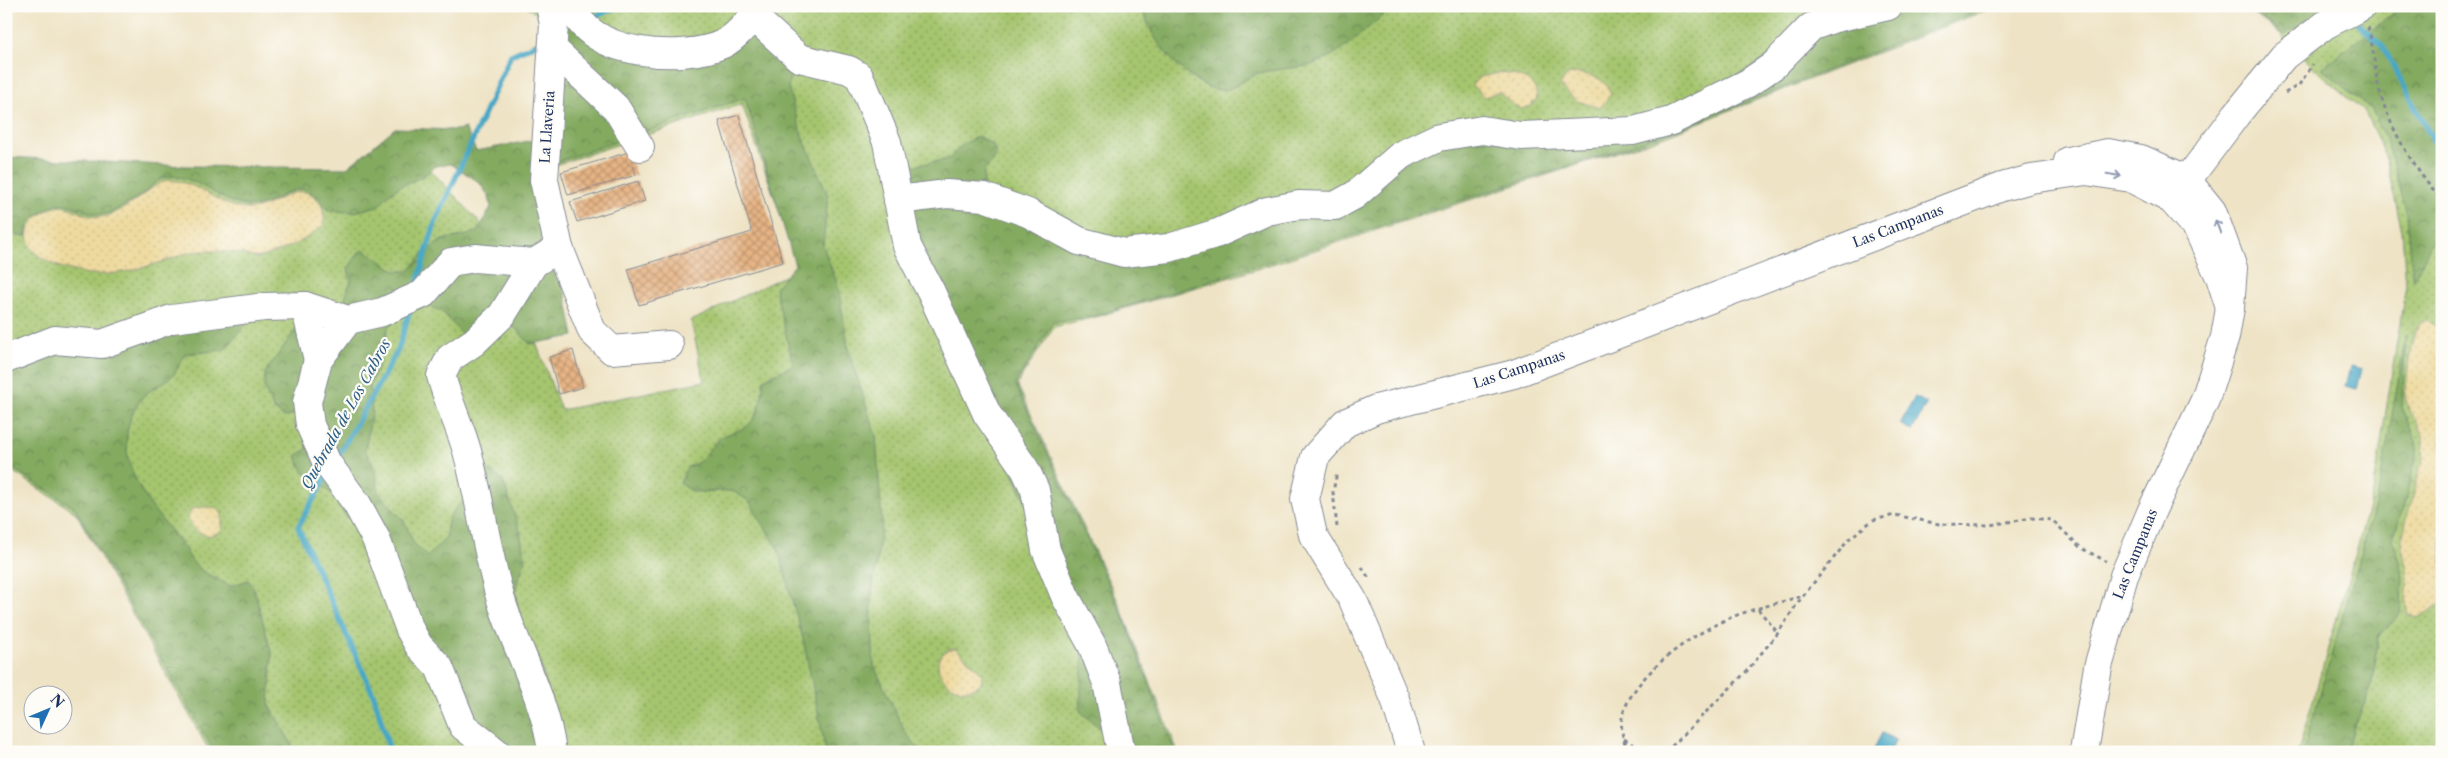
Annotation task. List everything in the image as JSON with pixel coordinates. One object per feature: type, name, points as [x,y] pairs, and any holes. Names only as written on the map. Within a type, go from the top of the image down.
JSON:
[{"type":"street","name":"La Llaveria","points":[[550,6],[554,24],[544,180],[559,248],[592,331],[612,350],[669,345]]},
{"type":"street","points":[[573,6],[576,18],[598,38],[632,50],[690,52],[724,43],[757,12],[799,58],[838,66],[859,76],[887,142],[907,246],[931,292],[987,414],[1025,469],[1035,490],[1046,550],[1065,596],[1092,645],[1107,683],[1121,752]]},
{"type":"street","points":[[898,200],[947,194],[984,197],[1028,213],[1080,241],[1124,253],[1169,248],[1218,233],[1267,211],[1299,205],[1335,206],[1355,196],[1400,155],[1439,137],[1482,130],[1521,136],[1633,131],[1671,121],[1748,83],[1773,66],[1811,28],[1835,18],[1888,6]]},
{"type":"street","points":[[2179,190],[2284,56],[2325,25],[2364,14]]},
{"type":"street","points":[[553,49],[616,108],[640,147]]},
{"type":"street","name":"Las Campanas","points":[[1411,752],[1395,699],[1352,600],[1313,535],[1305,499],[1315,458],[1345,423],[1376,409],[1514,374],[1749,285],[1902,224],[2002,187],[2031,179],[2070,160],[2108,153],[2141,159],[2179,190],[2212,211],[2234,268],[2225,337],[2206,400],[2152,510],[2124,576],[2098,667],[2084,752]]},
{"type":"street","points":[[552,752],[549,729],[533,677],[502,602],[485,541],[467,450],[448,402],[441,376],[450,358],[474,342],[502,315],[534,263],[559,248]]},
{"type":"street","points":[[6,359],[54,340],[102,344],[172,319],[264,307],[305,306],[348,320],[382,312],[423,294],[451,262],[475,258],[534,263]]},
{"type":"street","points":[[305,306],[318,360]]},
{"type":"street","points":[[348,320],[318,360],[307,402],[310,425],[327,463],[357,504],[376,538],[410,630],[419,646],[439,668],[463,726],[496,752]]},
{"type":"path","points":[[2364,14],[2373,44],[2378,81],[2390,117],[2412,160],[2442,201]]},
{"type":"path","points":[[2278,97],[2300,85],[2316,60]]},
{"type":"path","points":[[1338,469],[1333,492],[1337,527],[1342,536]]},
{"type":"path","points":[[1666,752],[1746,672],[1778,633],[1803,596],[1850,538],[1873,520],[1895,515],[1939,524],[1990,525],[2032,518],[2052,520],[2081,548],[2109,562]]},
{"type":"path","points":[[1357,560],[1372,585]]},
{"type":"path","points":[[1628,752],[1623,739],[1622,718],[1632,696],[1650,672],[1701,633],[1732,617],[1803,596]]},
{"type":"path","points":[[1758,609],[1778,633]]},
{"type":"path","points":[[1623,739],[1645,752]]},
{"type":"green space","points":[[526,6],[1997,6],[1652,141],[1241,274],[1096,317],[1054,327],[1017,384],[1118,601],[1178,752],[210,752],[76,513],[6,467],[6,159],[288,172],[350,169],[395,132],[499,243],[561,410],[704,381],[691,321],[799,269],[742,104],[555,165],[561,33]]},
{"type":"green space","points":[[1140,6],[1395,6],[1344,47],[1322,61],[1311,65],[1263,72],[1229,89],[1220,90],[1200,83],[1180,68],[1156,40]]},
{"type":"green space","points":[[1898,6],[1990,6],[1696,122],[1625,148],[1187,288],[1097,315],[1053,323],[1015,384],[1123,616],[1175,752],[1119,752],[1102,730],[1080,711],[1084,625],[1047,550],[932,292],[898,165],[917,165],[949,159],[962,145],[978,136],[993,145],[996,154],[984,172],[983,201],[1124,257],[1299,208],[1440,141],[1634,135],[1813,31]]},
{"type":"green space","points":[[2243,6],[2442,6],[2442,752],[2298,752],[2373,493],[2406,284],[2402,231],[2384,152],[2364,111],[2320,74],[2278,32]]},
{"type":"green space","points":[[2246,6],[2332,6],[2284,35]]},
{"type":"green space","points":[[2403,6],[2442,6],[2442,222],[2413,281],[2407,214],[2389,149],[2372,110],[2322,68]]},
{"type":"green space","points":[[575,22],[635,55],[752,22],[794,62],[788,87],[801,133],[828,195],[823,246],[838,286],[849,352],[876,436],[882,524],[871,602],[874,666],[905,732],[922,752],[826,752],[803,639],[778,549],[749,501],[733,491],[693,492],[680,483],[687,467],[699,462],[714,443],[724,436],[744,428],[754,419],[759,406],[764,379],[793,365],[775,288],[795,265],[745,98],[550,164],[561,25]]},
{"type":"green space","points":[[395,128],[457,130],[465,128],[476,151],[534,140],[574,336],[530,344],[497,309],[463,336],[442,311],[427,306],[400,315],[388,328],[378,368],[370,384],[372,412],[365,450],[376,472],[378,492],[405,522],[413,542],[427,557],[446,538],[449,519],[454,509],[470,497],[472,458],[503,481],[520,531],[525,561],[516,587],[518,608],[524,631],[539,657],[564,752],[500,752],[468,724],[361,524],[346,517],[331,493],[303,471],[296,456],[307,449],[303,412],[284,417],[274,410],[264,387],[265,373],[296,329],[305,332],[347,327],[343,303],[351,281],[348,269],[359,252],[364,250],[396,271],[409,271],[425,252],[442,240],[478,231],[491,207],[489,197],[479,182],[451,164],[436,166],[422,177],[390,193],[378,206],[354,212],[328,211],[317,197],[308,191],[298,189],[259,205],[247,206],[236,204],[188,179],[166,177],[157,181],[127,204],[109,213],[95,214],[65,204],[58,204],[32,219],[28,225],[26,236],[17,236],[6,226],[6,157],[184,166],[347,168]]},
{"type":"green space","points":[[255,314],[224,350],[185,354],[174,374],[142,398],[133,413],[127,432],[127,450],[138,484],[148,501],[184,547],[193,562],[207,574],[231,586],[248,580],[254,588],[272,655],[269,704],[296,752],[214,752],[75,508],[6,464],[6,362]]},
{"type":"green space","points":[[2406,335],[2402,407],[2418,447],[2408,493],[2393,539],[2403,577],[2400,614],[2378,637],[2371,684],[2350,738],[2347,752],[2303,752],[2378,495]]},
{"type":"sand","points":[[1500,73],[1524,79],[1533,86],[1537,98],[1531,106],[1521,109],[1512,104],[1499,92],[1484,97],[1472,85],[1480,77]]},
{"type":"sand","points":[[1578,73],[1602,81],[1608,88],[1611,94],[1600,108],[1577,101],[1560,85],[1567,75]]},
{"type":"sand","points":[[168,180],[190,185],[230,205],[250,209],[265,206],[295,193],[308,193],[317,199],[322,206],[324,224],[311,235],[295,244],[261,257],[224,252],[193,252],[145,267],[111,274],[89,274],[60,267],[41,258],[28,242],[27,235],[32,223],[37,217],[50,209],[56,207],[68,208],[94,217],[110,215],[118,212],[162,182]]},
{"type":"sand","points":[[2427,320],[2434,325],[2442,336],[2442,603],[2418,618],[2408,614],[2407,609],[2408,578],[2402,538],[2423,458],[2424,442],[2417,422],[2410,413],[2405,397],[2409,360],[2418,324]]},
{"type":"sand","points":[[217,508],[222,514],[222,530],[212,535],[199,532],[188,519],[191,509]]},
{"type":"sand","points":[[955,648],[982,673],[981,683],[973,688],[961,690],[953,687],[941,674],[938,666],[939,658],[945,652]]},
{"type":"water","points":[[2350,366],[2362,369],[2357,389],[2345,386]]},
{"type":"water","points":[[1915,397],[1927,403],[1912,431],[1900,424]]},
{"type":"water","points":[[1882,733],[1896,740],[1890,752],[1872,752]]},
{"type":"building","points":[[739,115],[783,262],[639,305],[628,269],[752,232],[719,121]]},
{"type":"building","points":[[629,152],[636,175],[568,195],[561,172]]},
{"type":"building","points":[[638,181],[645,201],[577,222],[570,202]]},
{"type":"building","points":[[573,350],[583,387],[559,394],[549,357]]},
{"type":"waterway","name":"Quebrada de Los Cabros","points":[[590,19],[619,6]]},
{"type":"waterway","points":[[2359,25],[2382,45],[2442,157]]},
{"type":"waterway","name":"Quebrada de Los Cabros","points":[[417,284],[435,223],[511,55],[545,40]]},
{"type":"waterway","name":"Quebrada de Los Cabros","points":[[336,460],[398,350],[410,310]]},
{"type":"waterway","name":"Quebrada de Los Cabros","points":[[326,477],[298,527],[374,696],[390,752]]}]
